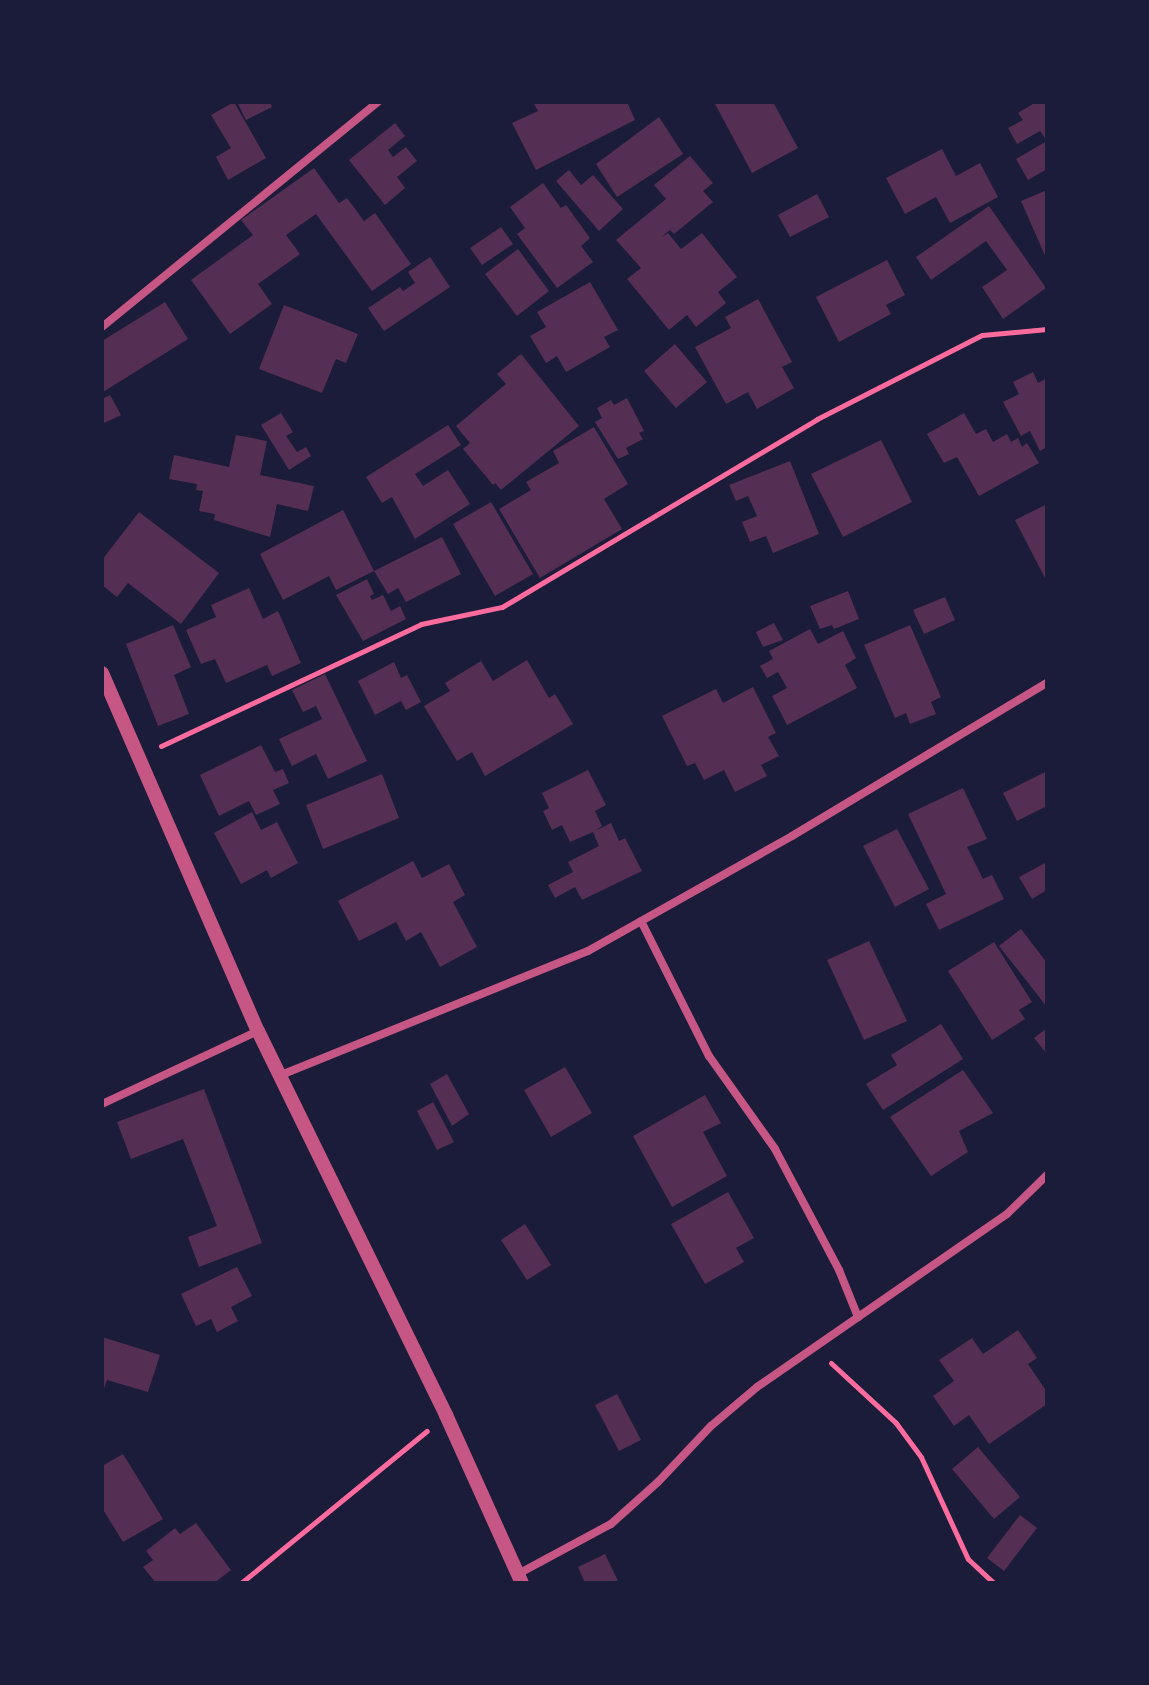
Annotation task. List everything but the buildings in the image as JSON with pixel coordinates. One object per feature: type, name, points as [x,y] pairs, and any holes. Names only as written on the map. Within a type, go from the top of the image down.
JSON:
[{"type":"street","points":[[102,327],[378,102]]},
{"type":"street","points":[[102,673],[258,1031],[446,1415],[520,1579],[611,1524],[658,1482],[711,1426],[757,1387],[1007,1214],[1047,1175]]},
{"type":"street","points":[[281,1075],[588,951],[1047,683]]},
{"type":"street","points":[[641,921],[709,1056],[775,1149],[839,1270],[858,1317]]},
{"type":"street","points":[[102,1104],[258,1031]]},
{"type":"path","points":[[139,756],[421,624],[502,607],[817,419],[982,335],[1047,329]]},
{"type":"path","points":[[815,1347],[896,1423],[921,1457],[939,1490],[953,1534],[968,1559],[994,1583]]},
{"type":"path","points":[[241,1583],[446,1415]]}]
